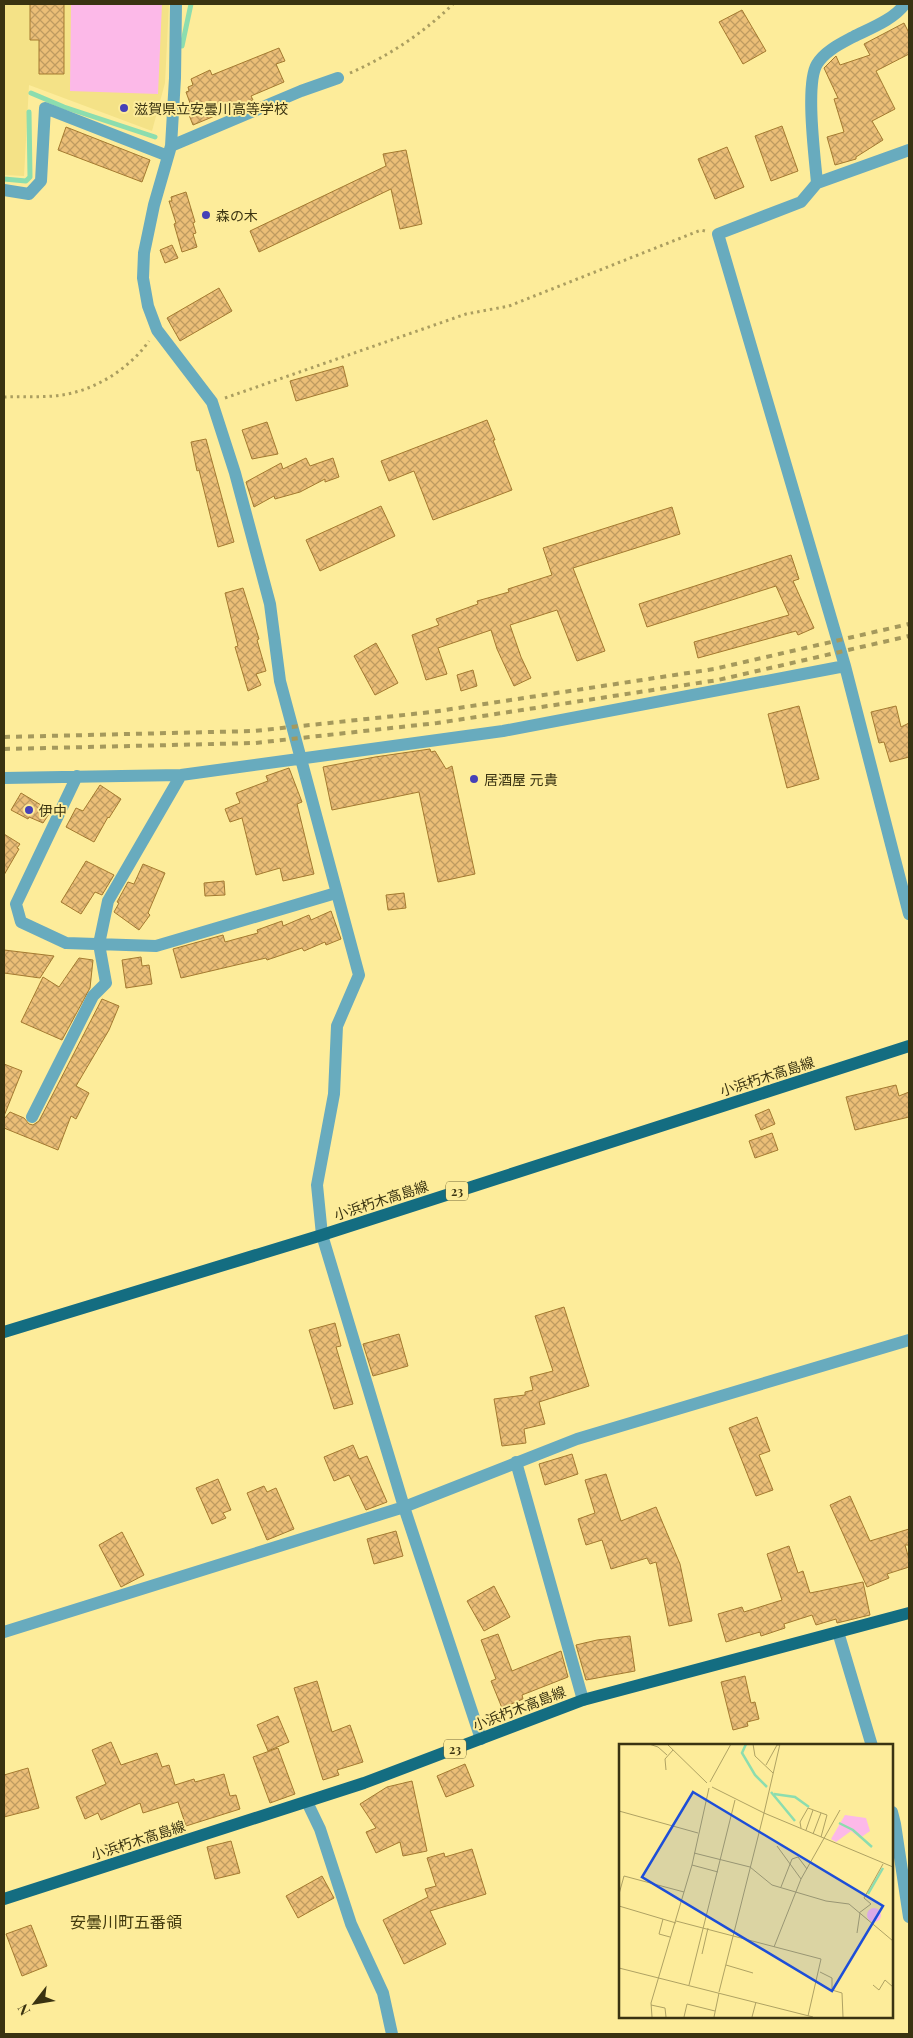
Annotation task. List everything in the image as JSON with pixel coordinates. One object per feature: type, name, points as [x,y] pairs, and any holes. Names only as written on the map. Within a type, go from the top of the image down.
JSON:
[{"type":"main road","name":"小浜朽木高島線","points":[[4,1332],[322,1234],[909,1046]]},
{"type":"main road","name":"小浜朽木高島線","points":[[4,1899],[364,1783],[583,1700],[909,1613]]},
{"type":"street","points":[[176,4],[175,78],[170,151],[154,205],[144,253],[145,287],[148,306],[157,330],[212,402],[235,473],[270,604],[280,681],[359,975],[337,1026],[334,1094],[317,1185],[322,1234],[404,1507],[481,1739]]},
{"type":"street","points":[[817,183],[810,87],[816,65],[832,48],[888,19],[899,12],[905,4]]},
{"type":"street","points":[[4,190],[30,194],[41,181],[45,108],[170,151],[301,91],[338,78]]},
{"type":"street","points":[[909,150],[817,183],[801,202],[718,234],[845,666],[909,914]]},
{"type":"street","points":[[4,778],[181,775],[503,731],[845,666]]},
{"type":"street","points":[[32,1116],[93,996],[106,983],[99,944],[108,901],[181,775]]},
{"type":"street","points":[[77,776],[16,904],[21,922],[66,943],[156,946],[336,893]]},
{"type":"street","points":[[4,1632],[404,1507],[586,1436],[909,1340]]},
{"type":"street","points":[[516,1462],[583,1700]]},
{"type":"street","points":[[838,1632],[871,1744]]},
{"type":"street","points":[[307,1802],[320,1829],[351,1924],[383,1993],[392,2034]]},
{"type":"street","points":[[893,1816],[909,1917]]},
{"type":"path","points":[[338,78],[374,62],[439,18],[453,4]]},
{"type":"path","points":[[212,402],[466,314],[509,306],[701,230],[718,234]]},
{"type":"path","points":[[4,397],[63,395],[93,386],[127,366],[141,352],[157,330]]},
{"type":"shaded area","name":"滋賀県立安曇川高等学校","points":[[4,4],[169,4],[165,83],[152,131],[29,85],[24,176],[4,175]]},
{"type":"shaded area","points":[[71,4],[162,4],[158,94],[70,91]]},
{"type":"building","points":[[30,4],[64,4],[64,74],[39,74],[39,40],[30,40]]},
{"type":"building","points":[[742,10],[766,51],[743,64],[719,22]]},
{"type":"building","points":[[904,23],[909,33],[909,54],[876,71],[895,109],[872,121],[883,140],[856,157],[856,159],[835,165],[827,137],[844,132],[834,99],[838,98],[824,68],[836,56],[840,65],[870,55],[864,44]]},
{"type":"building","points":[[279,48],[285,61],[276,64],[284,82],[251,96],[253,100],[193,125],[185,105],[190,103],[186,92],[189,91],[188,87],[193,85],[191,79],[210,70],[212,75]]},
{"type":"building","points":[[782,126],[798,171],[771,181],[755,136]]},
{"type":"building","points":[[66,127],[150,160],[142,182],[58,150]]},
{"type":"building","points":[[727,147],[744,187],[715,199],[698,159]]},
{"type":"building","points":[[406,150],[422,224],[400,229],[391,189],[259,252],[250,231],[386,166],[383,154]]},
{"type":"building","points":[[186,192],[195,222],[193,223],[196,233],[193,234],[197,247],[182,252],[169,201],[172,201],[171,197]]},
{"type":"building","points":[[172,245],[178,258],[165,263],[160,250]]},
{"type":"building","points":[[219,288],[232,311],[180,341],[167,318]]},
{"type":"building","points":[[343,366],[348,386],[296,401],[290,381]]},
{"type":"building","points":[[487,420],[512,490],[433,520],[414,471],[389,481],[381,461]]},
{"type":"building","points":[[267,422],[278,454],[252,459],[242,430]]},
{"type":"building","points":[[206,439],[234,542],[218,547],[191,442]]},
{"type":"building","points":[[306,458],[310,466],[333,458],[339,477],[325,482],[325,479],[300,492],[275,499],[274,496],[254,507],[246,482],[281,463],[283,469]]},
{"type":"building","points":[[381,506],[395,536],[320,571],[306,540]]},
{"type":"building","points":[[672,507],[680,534],[573,568],[605,651],[577,661],[557,610],[510,625],[521,657],[531,678],[514,686],[497,649],[491,630],[438,648],[447,674],[426,680],[412,635],[439,625],[436,619],[478,604],[477,601],[509,592],[508,589],[552,575],[543,548]]},
{"type":"building","points":[[791,555],[799,579],[793,581],[814,628],[798,635],[796,631],[698,658],[694,642],[789,615],[776,586],[647,627],[639,604]]},
{"type":"building","points":[[243,588],[259,639],[257,640],[266,671],[256,674],[261,685],[248,691],[235,647],[238,646],[225,593]]},
{"type":"building","points":[[376,643],[398,683],[375,695],[354,656]]},
{"type":"building","points":[[473,670],[477,686],[461,691],[457,675]]},
{"type":"building","points":[[799,706],[819,779],[787,788],[768,714]]},
{"type":"building","points":[[896,706],[901,727],[909,723],[909,757],[890,762],[884,742],[879,743],[871,712]]},
{"type":"building","points":[[430,749],[431,752],[435,751],[446,769],[452,766],[475,874],[438,882],[419,792],[332,810],[323,767]]},
{"type":"building","points":[[289,768],[302,802],[297,804],[314,874],[283,881],[280,868],[256,875],[242,818],[230,822],[225,809],[240,803],[236,793],[268,781],[266,776]]},
{"type":"building","points":[[100,785],[121,799],[94,842],[66,827],[76,808],[83,811]]},
{"type":"building","points":[[21,793],[51,811],[43,823],[29,817],[28,819],[11,810]]},
{"type":"building","points":[[4,834],[20,844],[4,875]]},
{"type":"building","points":[[86,861],[114,875],[102,895],[95,892],[81,914],[61,902]]},
{"type":"building","points":[[143,864],[165,873],[148,913],[150,915],[139,930],[114,912],[119,903],[117,902],[128,882],[134,884]]},
{"type":"building","points":[[224,881],[225,895],[205,896],[204,883]]},
{"type":"building","points":[[404,893],[406,908],[388,910],[386,895]]},
{"type":"building","points":[[331,911],[341,939],[326,945],[325,942],[304,951],[302,948],[267,960],[266,958],[181,978],[173,949],[223,935],[225,942],[258,933],[257,930],[282,921],[283,926],[309,915],[311,920]]},
{"type":"building","points":[[4,950],[54,956],[40,978],[4,973]]},
{"type":"building","points":[[141,957],[142,966],[149,965],[152,984],[126,988],[122,960]]},
{"type":"building","points":[[79,958],[93,960],[90,988],[62,1040],[21,1022],[43,977],[59,987]]},
{"type":"building","points":[[102,999],[119,1006],[109,1030],[76,1086],[89,1093],[76,1119],[71,1116],[58,1150],[4,1128],[4,1119],[10,1112],[24,1118],[29,1124],[33,1125],[39,1121]]},
{"type":"building","points":[[4,1064],[22,1071],[4,1116]]},
{"type":"building","points":[[896,1085],[899,1096],[909,1092],[909,1117],[855,1130],[846,1097]]},
{"type":"building","points":[[769,1109],[775,1124],[761,1130],[755,1115]]},
{"type":"building","points":[[772,1133],[778,1150],[755,1158],[749,1141]]},
{"type":"building","points":[[564,1307],[589,1386],[539,1402],[545,1424],[524,1429],[526,1443],[502,1446],[494,1399],[525,1395],[525,1392],[533,1390],[530,1377],[553,1371],[535,1316]]},
{"type":"building","points":[[335,1323],[341,1346],[336,1347],[353,1404],[334,1409],[309,1330]]},
{"type":"building","points":[[399,1334],[408,1366],[373,1376],[363,1344]]},
{"type":"building","points":[[757,1417],[770,1451],[759,1455],[773,1490],[756,1496],[729,1428]]},
{"type":"building","points":[[353,1445],[359,1459],[367,1456],[387,1502],[366,1510],[349,1475],[334,1481],[324,1457]]},
{"type":"building","points":[[572,1454],[578,1474],[545,1485],[539,1464]]},
{"type":"building","points":[[606,1474],[621,1521],[656,1507],[680,1564],[692,1621],[669,1626],[656,1562],[650,1564],[647,1558],[611,1569],[602,1540],[586,1545],[578,1519],[595,1513],[585,1480]]},
{"type":"building","points":[[218,1479],[231,1510],[223,1513],[226,1518],[212,1524],[196,1488]]},
{"type":"building","points":[[264,1486],[267,1492],[276,1488],[294,1529],[267,1540],[247,1493]]},
{"type":"building","points":[[850,1496],[870,1541],[909,1529],[909,1545],[905,1545],[909,1567],[887,1574],[889,1578],[867,1587],[830,1505]]},
{"type":"building","points":[[396,1531],[403,1556],[374,1564],[367,1539]]},
{"type":"building","points":[[122,1532],[144,1575],[121,1587],[99,1545]]},
{"type":"building","points":[[789,1546],[798,1573],[803,1571],[810,1593],[863,1582],[870,1615],[837,1623],[836,1619],[816,1625],[812,1615],[784,1624],[785,1628],[761,1636],[760,1632],[726,1642],[718,1614],[742,1607],[744,1612],[782,1600],[767,1554]]},
{"type":"building","points":[[494,1586],[510,1617],[484,1631],[467,1601]]},
{"type":"building","points":[[498,1634],[512,1671],[561,1651],[568,1677],[522,1695],[523,1699],[502,1708],[491,1681],[496,1679],[481,1640]]},
{"type":"building","points":[[630,1636],[635,1671],[586,1680],[576,1645]]},
{"type":"building","points":[[745,1676],[751,1703],[755,1702],[759,1719],[747,1722],[748,1726],[733,1730],[721,1682]]},
{"type":"building","points":[[317,1681],[332,1732],[350,1725],[363,1762],[337,1770],[339,1775],[323,1780],[294,1688]]},
{"type":"building","points":[[278,1716],[289,1742],[268,1751],[257,1725]]},
{"type":"building","points":[[111,1742],[121,1765],[157,1753],[162,1767],[169,1765],[175,1785],[194,1779],[195,1782],[224,1774],[230,1796],[236,1795],[240,1809],[186,1826],[178,1802],[143,1813],[140,1803],[101,1820],[98,1813],[85,1819],[76,1797],[106,1784],[92,1750]]},
{"type":"building","points":[[278,1748],[295,1794],[270,1803],[253,1757]]},
{"type":"building","points":[[465,1764],[474,1786],[446,1797],[437,1776]]},
{"type":"building","points":[[28,1768],[39,1808],[4,1817],[4,1775]]},
{"type":"building","points":[[412,1781],[427,1851],[403,1856],[400,1842],[376,1853],[366,1832],[376,1828],[360,1804],[387,1787]]},
{"type":"building","points":[[231,1841],[240,1873],[215,1879],[207,1847]]},
{"type":"building","points":[[472,1849],[486,1894],[430,1911],[446,1944],[404,1964],[383,1920],[428,1897],[425,1889],[436,1886],[427,1858],[444,1853],[445,1857]]},
{"type":"building","points":[[322,1876],[334,1898],[298,1918],[286,1896]]},
{"type":"building","points":[[31,1925],[47,1966],[22,1976],[6,1934]]},
{"type":"waterway","points":[[182,46],[191,4]]},
{"type":"waterway","points":[[31,93],[64,107],[155,137]]},
{"type":"waterway","points":[[4,179],[26,181],[30,177],[29,112]]},
{"type":"railway","points":[[4,737],[254,731],[432,712],[714,669],[909,624]]},
{"type":"railway","points":[[4,749],[255,743],[437,723],[718,680],[909,636]]},
{"type":"place","name":"滋賀県立安曇川高等学校","points":[[124,108]]},
{"type":"place","name":"森の木","points":[[206,215]]},
{"type":"place","name":"居酒屋 元貴","points":[[474,779]]},
{"type":"place","name":"伊中","points":[[29,810]]},
{"type":"district","name":"安曇川町五番領","points":[[126,1921]]}]
